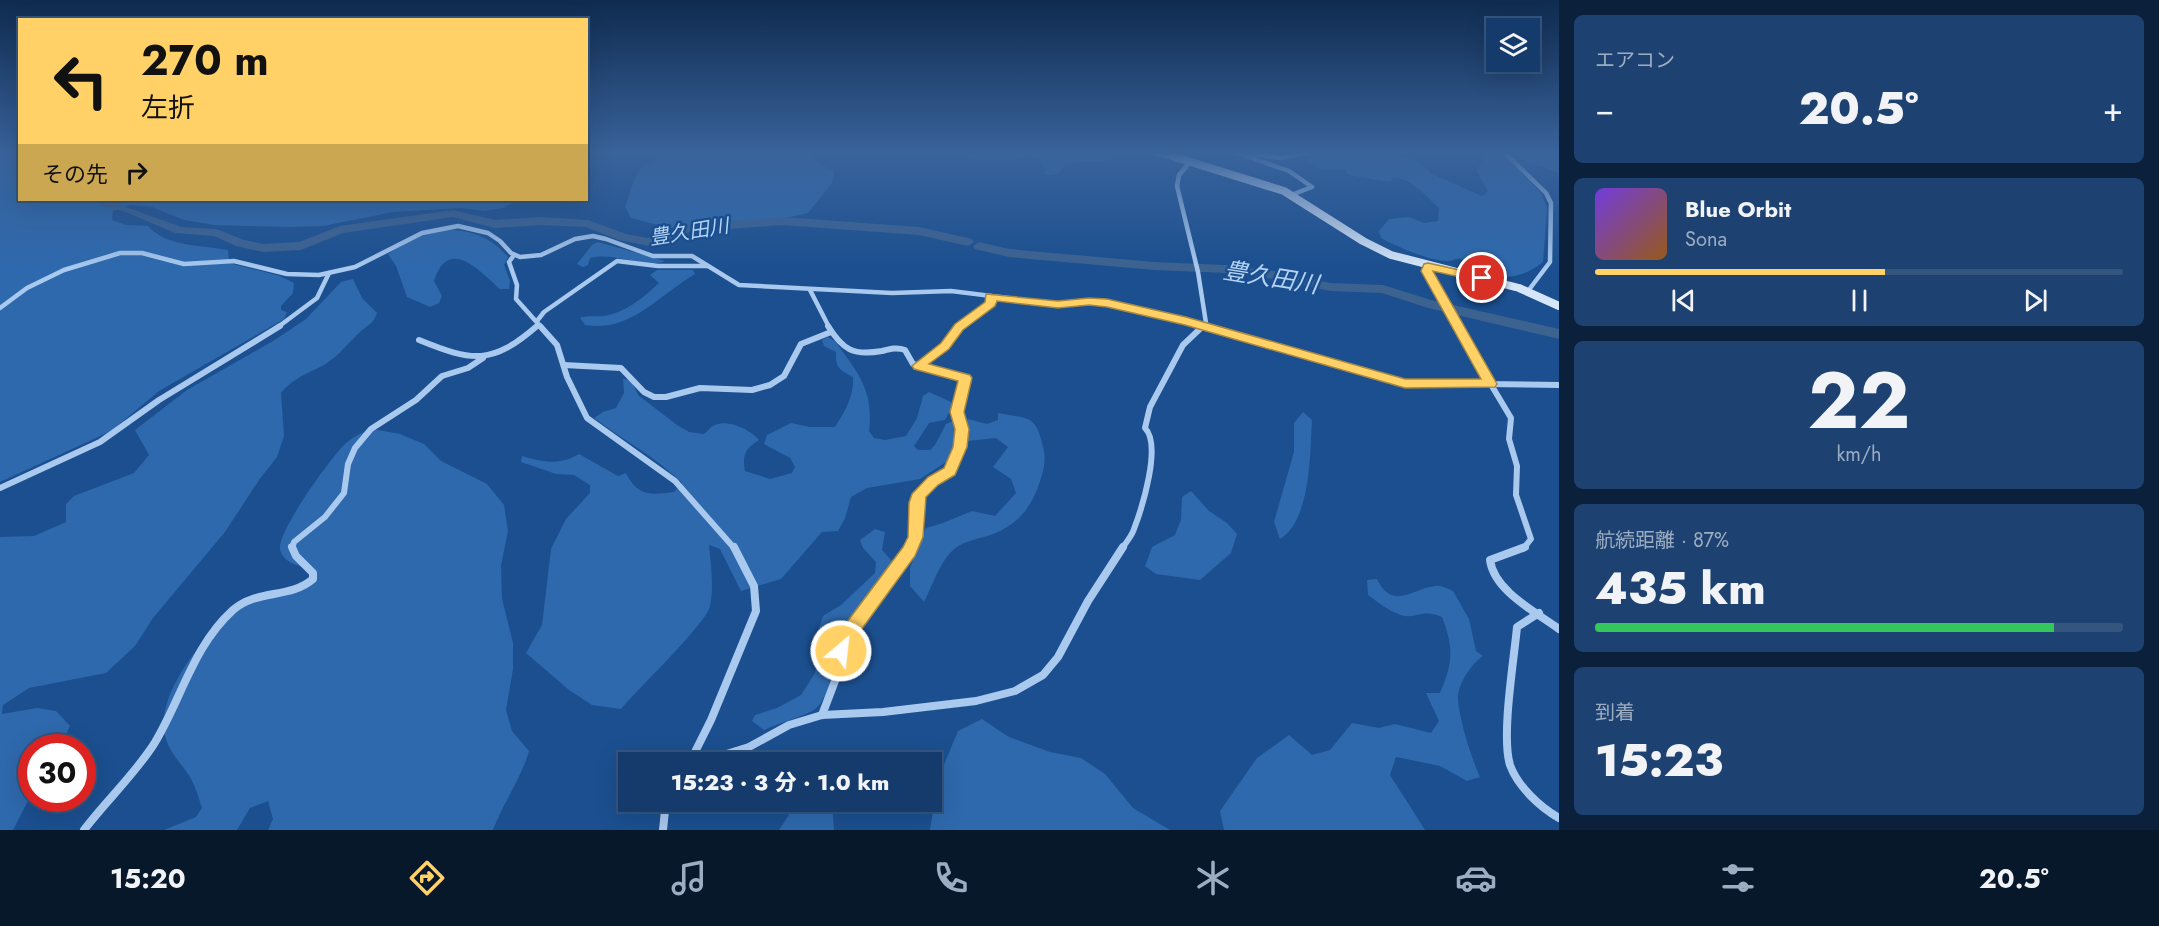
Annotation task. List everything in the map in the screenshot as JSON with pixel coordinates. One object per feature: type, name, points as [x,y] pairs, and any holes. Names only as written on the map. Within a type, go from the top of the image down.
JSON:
[{"type":"main road","points":[[1278,191],[1291,195],[1371,246],[1428,267],[1528,291],[1559,306]]},
{"type":"street","points":[[733,752],[749,747],[789,725],[822,715],[882,712],[976,701],[1015,691],[1043,675],[1058,657],[1088,602],[1134,530],[1153,459],[1149,432],[1145,428],[1150,407],[1187,340],[1203,326],[1206,319],[1197,269],[1178,191]]},
{"type":"street","points":[[1291,195],[1302,191]]},
{"type":"street","points":[[1528,291],[1550,262],[1551,203],[1543,191]]},
{"type":"street","points":[[0,308],[10,298],[49,276],[78,264],[135,252],[181,264],[231,260],[297,276],[329,273],[356,267],[411,236],[445,226],[464,227],[486,233],[497,238],[514,255],[539,256],[592,236],[651,255],[688,255],[696,257],[719,276],[739,285],[914,294],[951,291],[1058,304],[1098,302],[1203,326],[1405,383],[1559,385]]},
{"type":"street","points":[[514,255],[509,262],[517,285],[516,299],[552,337],[586,418],[675,481],[724,534],[738,553],[754,585],[756,611],[716,709],[695,752]]},
{"type":"street","points":[[84,830],[153,744],[194,658],[228,614],[252,597],[296,590],[308,585],[314,579],[313,573],[296,556],[292,548],[294,542],[326,517],[344,493],[348,464],[370,429],[416,400],[442,376],[468,368],[483,358],[517,343],[537,323],[544,312],[618,261],[658,266],[708,266]]},
{"type":"street","points":[[1428,267],[1427,271],[1446,308],[1511,418],[1509,439],[1517,466],[1515,495],[1529,528],[1531,539],[1521,550],[1496,556],[1490,560],[1489,566],[1503,585],[1559,629]]},
{"type":"street","points":[[0,488],[100,442],[159,400],[283,324],[317,298],[329,273]]},
{"type":"street","points":[[810,290],[831,332],[844,346],[856,353],[899,348],[907,353],[909,360],[918,366],[966,378],[957,412],[962,429],[960,447],[950,471],[933,481],[920,494],[916,503],[916,537],[909,551],[844,643],[838,673],[822,715]]},
{"type":"street","points":[[918,366],[945,346],[966,321],[991,303],[991,296]]},
{"type":"street","points":[[564,365],[621,368],[635,378],[643,392],[654,397],[666,397],[709,388],[749,391],[761,389],[782,378],[788,371],[801,344],[831,332]]},
{"type":"street","points":[[419,340],[471,358],[483,358]]},
{"type":"street","points":[[1539,613],[1517,627],[1507,744],[1511,767],[1532,798],[1540,807],[1559,818]]},
{"type":"street","points":[[663,830],[665,812]]},
{"type":"shaded area","points":[[0,191],[18,191],[18,201],[516,201],[503,208],[484,211],[461,208],[393,212],[323,226],[287,227],[215,225],[184,220],[152,207],[130,205],[113,211],[112,220],[126,225],[148,226],[164,238],[174,242],[228,250],[229,263],[280,276],[294,283],[293,293],[281,306],[281,310],[287,312],[284,319],[159,391],[110,432],[0,482]]},
{"type":"shaded area","points":[[631,191],[826,191],[808,213],[790,217],[670,228],[631,218],[625,207]]},
{"type":"shaded area","points":[[1421,191],[1470,191],[1482,196],[1488,191],[1539,191],[1541,193],[1547,208],[1543,262],[1537,267],[1515,276],[1491,275],[1467,260],[1448,261],[1430,258],[1381,238],[1379,231],[1389,219],[1409,217],[1424,223],[1438,221],[1439,208]]},
{"type":"shaded area","points":[[446,229],[480,236],[502,250],[508,257],[504,265],[510,281],[509,289],[500,289],[474,266],[455,259],[447,261],[440,268],[434,281],[442,296],[439,303],[430,307],[407,297],[396,266],[388,254],[416,237]]},
{"type":"shaded area","points":[[598,242],[665,261],[649,263],[599,256],[590,258],[588,265],[583,267],[577,264],[592,245]]},
{"type":"shaded area","points":[[657,270],[693,270],[695,274],[630,318],[601,326],[585,325],[580,318],[612,314],[634,304],[659,283],[650,275]]},
{"type":"shaded area","points":[[353,279],[362,298],[377,313],[375,317],[334,357],[324,365],[295,380],[281,393],[284,436],[277,457],[225,532],[153,618],[135,646],[106,673],[29,688],[3,705],[2,714],[37,708],[56,711],[70,726],[66,734],[18,734],[18,812],[22,812],[13,830],[0,830],[0,537],[34,536],[66,522],[66,504],[74,496],[134,473],[149,455],[135,430],[187,390],[273,341],[306,319],[341,282]]},
{"type":"shaded area","points":[[828,337],[835,341],[851,363],[867,393],[869,431],[874,438],[885,440],[906,436],[917,418],[923,396],[929,392],[951,402],[951,409],[945,420],[929,423],[914,446],[918,450],[930,450],[946,424],[953,421],[956,430],[955,447],[946,462],[920,479],[867,488],[851,497],[845,518],[838,531],[822,532],[781,579],[741,591],[720,549],[709,545],[712,591],[706,615],[685,641],[621,709],[592,705],[569,690],[526,653],[542,625],[551,549],[566,519],[590,493],[590,485],[574,475],[556,474],[521,462],[522,456],[551,462],[572,458],[579,454],[618,476],[626,473],[635,487],[646,493],[674,492],[682,483],[650,457],[594,418],[616,408],[624,393],[623,379],[631,380],[638,395],[689,432],[704,434],[714,426],[726,423],[739,426],[751,433],[759,440],[750,446],[746,453],[745,471],[770,479],[792,473],[795,467],[790,458],[764,444],[767,435],[791,423],[810,427],[835,427],[850,397],[853,377],[839,368],[836,362],[836,352],[824,346],[822,340]]},
{"type":"shaded area","points":[[1303,412],[1312,420],[1307,485],[1298,517],[1290,530],[1280,539],[1274,522],[1294,452],[1294,423]]},
{"type":"shaded area","points":[[998,413],[1024,418],[1034,423],[1045,457],[1038,487],[1030,504],[1012,524],[996,533],[963,544],[950,553],[924,602],[910,586],[910,568],[926,528],[972,511],[995,516],[1016,493],[1011,479],[993,467],[1008,447],[996,438],[967,441],[964,428],[968,419],[987,424],[998,420]]},
{"type":"shaded area","points":[[373,429],[400,434],[424,444],[441,461],[487,484],[504,505],[508,531],[501,565],[502,599],[513,643],[513,669],[506,710],[512,731],[529,751],[493,830],[268,830],[273,819],[268,801],[250,808],[237,830],[164,830],[196,817],[202,808],[193,782],[166,739],[164,722],[167,703],[175,684],[200,647],[229,617],[251,603],[296,592],[312,584],[313,570],[293,564],[285,558],[280,549],[281,540],[317,478],[338,452],[354,437]]},
{"type":"shaded area","points":[[1191,491],[1209,511],[1227,523],[1237,534],[1231,553],[1200,580],[1156,574],[1145,566],[1152,547],[1175,535],[1181,520],[1182,497]]},
{"type":"shaded area","points":[[875,529],[885,532],[882,550],[892,561],[875,592],[835,639],[831,678],[823,698],[812,711],[764,730],[752,721],[755,715],[777,708],[801,695],[815,673],[819,655],[815,638],[823,616],[841,605],[875,573],[876,562],[863,548],[860,540]]},
{"type":"shaded area","points":[[1377,579],[1383,589],[1396,596],[1435,586],[1453,591],[1469,619],[1476,651],[1483,656],[1466,675],[1458,694],[1458,700],[1466,739],[1480,777],[1467,781],[1440,766],[1396,757],[1390,775],[1425,830],[1224,830],[1220,811],[1257,758],[1289,735],[1312,755],[1330,750],[1352,723],[1379,728],[1395,724],[1431,733],[1439,721],[1426,693],[1440,693],[1450,664],[1449,638],[1442,617],[1430,614],[1405,616],[1390,610],[1368,595],[1367,580]]},
{"type":"shaded area","points":[[982,719],[1009,737],[1050,752],[1081,758],[1105,774],[1133,808],[1170,830],[930,830],[933,812],[942,812],[942,769],[958,731]]},
{"type":"shaded area","points":[[791,812],[833,812],[834,830],[779,830]]},
{"type":"waterway","name":"豊久田川","points":[[102,201],[179,230],[216,233],[240,243],[263,248],[301,246],[340,230],[453,213],[495,224],[541,221],[588,224],[623,237],[649,242],[689,229],[782,221],[919,231],[968,242]]},
{"type":"waterway","name":"豊久田川","points":[[979,246],[1009,253],[1154,266],[1225,269],[1275,275],[1330,287],[1383,289],[1428,304],[1559,334]]},
{"type":"route","points":[[841,651],[850,632],[909,551],[916,537],[916,503],[924,487],[950,471],[960,447],[962,429],[957,412],[960,393],[966,378],[918,366],[945,346],[959,327],[987,307],[991,303],[991,296],[1035,303],[1058,304],[1089,301],[1107,303],[1186,321],[1376,377],[1405,383],[1490,384],[1427,271],[1428,267],[1482,278]]}]
